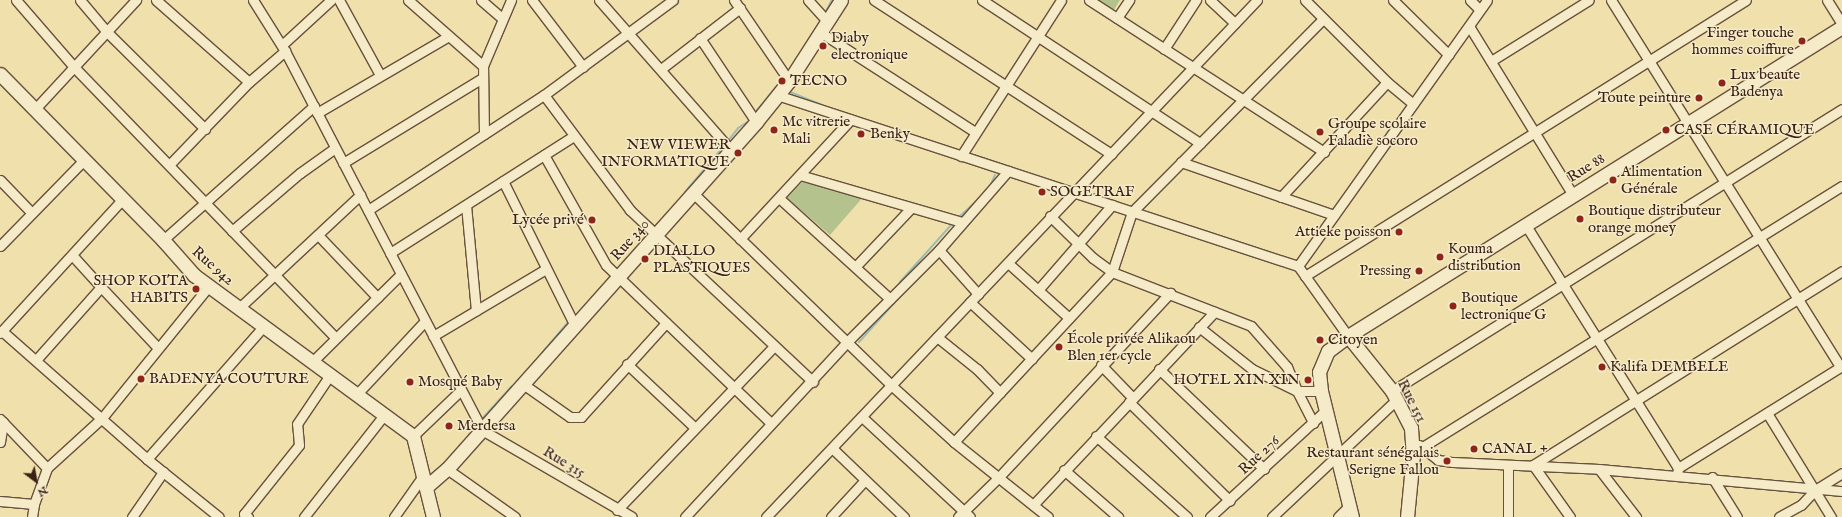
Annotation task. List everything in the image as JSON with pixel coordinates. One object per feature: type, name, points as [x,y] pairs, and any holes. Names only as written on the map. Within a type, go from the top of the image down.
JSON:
[{"type":"street","points":[[16,0],[74,67],[335,337]]},
{"type":"street","points":[[80,0],[107,32],[205,129]]},
{"type":"street","points":[[35,109],[136,0]]},
{"type":"street","points":[[156,0],[249,82]]},
{"type":"street","points":[[253,0],[283,48],[482,430]]},
{"type":"street","points":[[339,0],[380,75]]},
{"type":"street","points":[[408,0],[448,37],[483,66]]},
{"type":"street","points":[[481,0],[502,18]]},
{"type":"street","points":[[484,134],[483,66],[502,18],[511,0]]},
{"type":"street","points":[[532,0],[583,67]]},
{"type":"street","points":[[599,0],[732,150]]},
{"type":"street","points":[[368,210],[544,95],[672,0]]},
{"type":"street","points":[[808,0],[827,21]]},
{"type":"street","name":"Rue 340","points":[[424,482],[447,468],[575,326],[654,235],[732,150],[789,81],[841,0]]},
{"type":"street","points":[[874,0],[1111,154]]},
{"type":"street","points":[[982,0],[1200,143]]},
{"type":"street","points":[[961,156],[1061,0]]},
{"type":"street","points":[[1089,0],[1324,152]]},
{"type":"street","points":[[1117,18],[1129,0]]},
{"type":"street","points":[[1164,49],[1196,0]]},
{"type":"street","points":[[1210,0],[1235,23]]},
{"type":"street","points":[[766,517],[1008,263],[1050,216],[1074,193],[1257,0]]},
{"type":"street","points":[[1305,0],[1387,82],[1413,104]]},
{"type":"street","points":[[1393,0],[1449,55]]},
{"type":"street","points":[[1470,0],[1479,9]]},
{"type":"street","points":[[1298,266],[1449,55],[1479,9],[1487,0]]},
{"type":"street","points":[[1490,61],[1589,0]]},
{"type":"street","points":[[1611,0],[1841,366],[1678,471]]},
{"type":"street","points":[[1305,276],[1746,0]]},
{"type":"street","points":[[1827,0],[1842,24]]},
{"type":"street","points":[[169,165],[283,48],[325,2]]},
{"type":"street","points":[[661,69],[700,38],[737,4],[789,81]]},
{"type":"street","points":[[954,442],[1112,272],[1132,212],[1324,19]]},
{"type":"street","points":[[1468,26],[1572,195]]},
{"type":"street","name":"Rue 88","points":[[1351,511],[1321,392],[1320,372],[1328,351],[1348,336],[1525,224],[1842,27]]},
{"type":"street","points":[[820,32],[975,132]]},
{"type":"street","points":[[163,240],[204,201],[315,110],[448,37]]},
{"type":"street","points":[[700,38],[756,122]]},
{"type":"street","name":"Rue 942","points":[[0,74],[163,240],[194,275],[413,436]]},
{"type":"street","points":[[343,163],[482,78]]},
{"type":"street","points":[[1281,197],[1387,82]]},
{"type":"street","points":[[544,95],[630,210],[654,235],[813,382]]},
{"type":"street","points":[[777,95],[1298,266],[1348,336]]},
{"type":"street","points":[[1272,517],[1337,454],[1394,395],[1562,284],[1842,109]]},
{"type":"street","points":[[740,239],[851,119]]},
{"type":"street","points":[[390,254],[574,136]]},
{"type":"street","points":[[232,231],[300,173],[335,148]]},
{"type":"street","points":[[544,155],[606,265],[771,423]]},
{"type":"street","points":[[0,246],[84,160]]},
{"type":"street","points":[[1181,162],[1334,215]]},
{"type":"street","points":[[685,517],[771,423],[813,382],[846,343],[939,250],[1008,171]]},
{"type":"street","points":[[800,175],[910,209],[962,222]]},
{"type":"street","points":[[0,180],[32,213]]},
{"type":"street","points":[[503,181],[575,326]]},
{"type":"street","points":[[1842,186],[1597,339],[1418,444],[1438,460],[1508,466],[1533,465],[1599,469],[1678,471],[1712,478],[1815,490],[1842,491]]},
{"type":"street","points":[[692,193],[891,385],[954,442],[1048,517]]},
{"type":"street","points":[[239,308],[360,195]]},
{"type":"street","points":[[779,198],[890,298]]},
{"type":"street","points":[[123,199],[1,332],[36,360],[147,460],[219,517]]},
{"type":"street","points":[[466,205],[476,311]]},
{"type":"street","points":[[1038,290],[1112,205]]},
{"type":"street","points":[[856,266],[910,209]]},
{"type":"street","points":[[1050,216],[1080,243],[1093,258],[1112,272],[1170,293],[1251,326],[1287,367],[1297,391],[1313,422]]},
{"type":"street","points":[[1525,224],[1678,471]]},
{"type":"street","points":[[318,235],[377,297]]},
{"type":"street","points":[[939,250],[978,294]]},
{"type":"street","points":[[72,255],[158,348]]},
{"type":"street","points":[[1008,263],[1069,318]]},
{"type":"street","points":[[433,336],[546,268]]},
{"type":"street","points":[[1533,465],[1842,271]]},
{"type":"street","points":[[312,362],[335,337],[401,274]]},
{"type":"street","points":[[32,517],[34,504],[47,468],[102,418],[209,286]]},
{"type":"street","points":[[36,360],[101,287]]},
{"type":"street","points":[[960,514],[998,478],[1101,365],[1170,293]]},
{"type":"street","points":[[970,302],[1032,359]]},
{"type":"street","points":[[1033,504],[1214,312]]},
{"type":"street","points":[[356,395],[425,321]]},
{"type":"street","points":[[523,384],[570,417],[581,417],[627,364],[666,323]]},
{"type":"street","points":[[147,460],[264,326]]},
{"type":"street","points":[[1199,327],[1252,369],[1297,391],[1321,392]]},
{"type":"street","name":"Rue 151","points":[[1348,336],[1394,395],[1418,444],[1405,514]]},
{"type":"street","points":[[937,337],[977,369],[1000,393]]},
{"type":"street","points":[[617,510],[694,427],[774,346]]},
{"type":"street","points":[[627,364],[694,427]]},
{"type":"street","points":[[1101,365],[1131,399],[1230,500]]},
{"type":"street","points":[[1159,369],[1264,469]]},
{"type":"street","points":[[244,516],[299,445],[297,424],[330,375]]},
{"type":"street","points":[[433,517],[413,436],[461,390]]},
{"type":"street","name":"Rue 276","points":[[1210,517],[1325,412]]},
{"type":"street","points":[[1767,413],[1832,517]]},
{"type":"street","points":[[304,517],[384,415]]},
{"type":"street","points":[[862,417],[960,514],[970,517]]},
{"type":"street","points":[[1,421],[47,468]]},
{"type":"street","points":[[0,442],[1,421]]},
{"type":"street","name":"Rue 315","points":[[482,430],[617,510],[632,517]]},
{"type":"street","points":[[1096,436],[1187,517]]},
{"type":"street","points":[[832,448],[899,515]]},
{"type":"street","points":[[1533,465],[1570,517]]},
{"type":"street","points":[[1508,466],[1508,517]]},
{"type":"street","points":[[447,468],[515,517]]},
{"type":"street","points":[[1599,469],[1636,517]]},
{"type":"street","points":[[1064,470],[1118,517]]},
{"type":"street","points":[[132,517],[163,472]]},
{"type":"street","points":[[1779,517],[1801,505],[1815,490],[1842,473]]},
{"type":"street","points":[[1712,478],[1737,517]]},
{"type":"street","points":[[831,517],[865,480]]},
{"type":"street","points":[[394,517],[424,482]]},
{"type":"street","points":[[0,501],[34,504]]},
{"type":"street","points":[[1338,517],[1351,511]]},
{"type":"green space","points":[[1097,0],[1120,0],[1114,10]]},
{"type":"green space","points":[[805,179],[864,196],[830,235],[787,198]]},
{"type":"waterway","points":[[825,13],[832,0]]},
{"type":"waterway","points":[[754,114],[776,87]]},
{"type":"waterway","points":[[790,92],[822,105]]},
{"type":"waterway","points":[[728,141],[738,128],[749,121]]},
{"type":"waterway","points":[[685,192],[724,146]]},
{"type":"waterway","points":[[974,155],[1013,168]]},
{"type":"waterway","points":[[991,184],[995,175]]},
{"type":"waterway","points":[[958,218],[976,201]]},
{"type":"waterway","points":[[900,282],[953,223]]},
{"type":"waterway","points":[[1190,226],[1260,249]]},
{"type":"waterway","points":[[859,342],[913,282]]},
{"type":"waterway","points":[[858,325],[885,298]]},
{"type":"waterway","points":[[542,353],[569,321]]},
{"type":"waterway","points":[[480,421],[512,386]]},
{"type":"waterway","points":[[469,435],[476,426]]},
{"type":"place","name":"Finger touche hommes coiffure","points":[[1802,41]]},
{"type":"place","name":"Diaby electronique","points":[[823,46]]},
{"type":"place","name":"TECNO","points":[[782,81]]},
{"type":"place","name":"Lux beaute Badenya","points":[[1722,83]]},
{"type":"place","name":"Toute peinture","points":[[1699,98]]},
{"type":"place","name":"Mc vitrerie Mali","points":[[774,130]]},
{"type":"place","name":"CASE CÉRAMIQUE","points":[[1666,130]]},
{"type":"place","name":"Groupe scolaire Faladiè socoro","points":[[1320,132]]},
{"type":"place","name":"Benky","points":[[861,134]]},
{"type":"place","name":"NEW VIEWER INFORMATIQUE","points":[[738,153]]},
{"type":"place","name":"Alimentation Générale","points":[[1613,180]]},
{"type":"place","name":"SOGETRAF","points":[[1042,192]]},
{"type":"place","name":"Boutique distributeur orange money","points":[[1580,219]]},
{"type":"place","name":"Lycée privé","points":[[592,220]]},
{"type":"place","name":"Attieke poisson","points":[[1399,232]]},
{"type":"place","name":"Kouma distribution","points":[[1440,257]]},
{"type":"place","name":"DIALLO PLASTIQUES","points":[[645,259]]},
{"type":"place","name":"Pressing","points":[[1419,271]]},
{"type":"place","name":"SHOP KOITA HABITS","points":[[196,289]]},
{"type":"place","name":"Boutique lectronique G","points":[[1453,306]]},
{"type":"place","name":"Citoyen","points":[[1320,340]]},
{"type":"place","name":"École privée Alikaou Blen 1er cycle","points":[[1059,347]]},
{"type":"place","name":"Kalifa DEMBELE","points":[[1602,367]]},
{"type":"place","name":"BADENYA COUTURE","points":[[141,379]]},
{"type":"place","name":"HOTEL XIN XIN","points":[[1308,380]]},
{"type":"place","name":"Mosqué Baby","points":[[410,382]]},
{"type":"place","name":"Merdersa","points":[[449,426]]},
{"type":"place","name":"CANAL +","points":[[1474,449]]},
{"type":"place","name":"Restaurant sénégalais Serigne Fallou","points":[[1447,461]]}]
